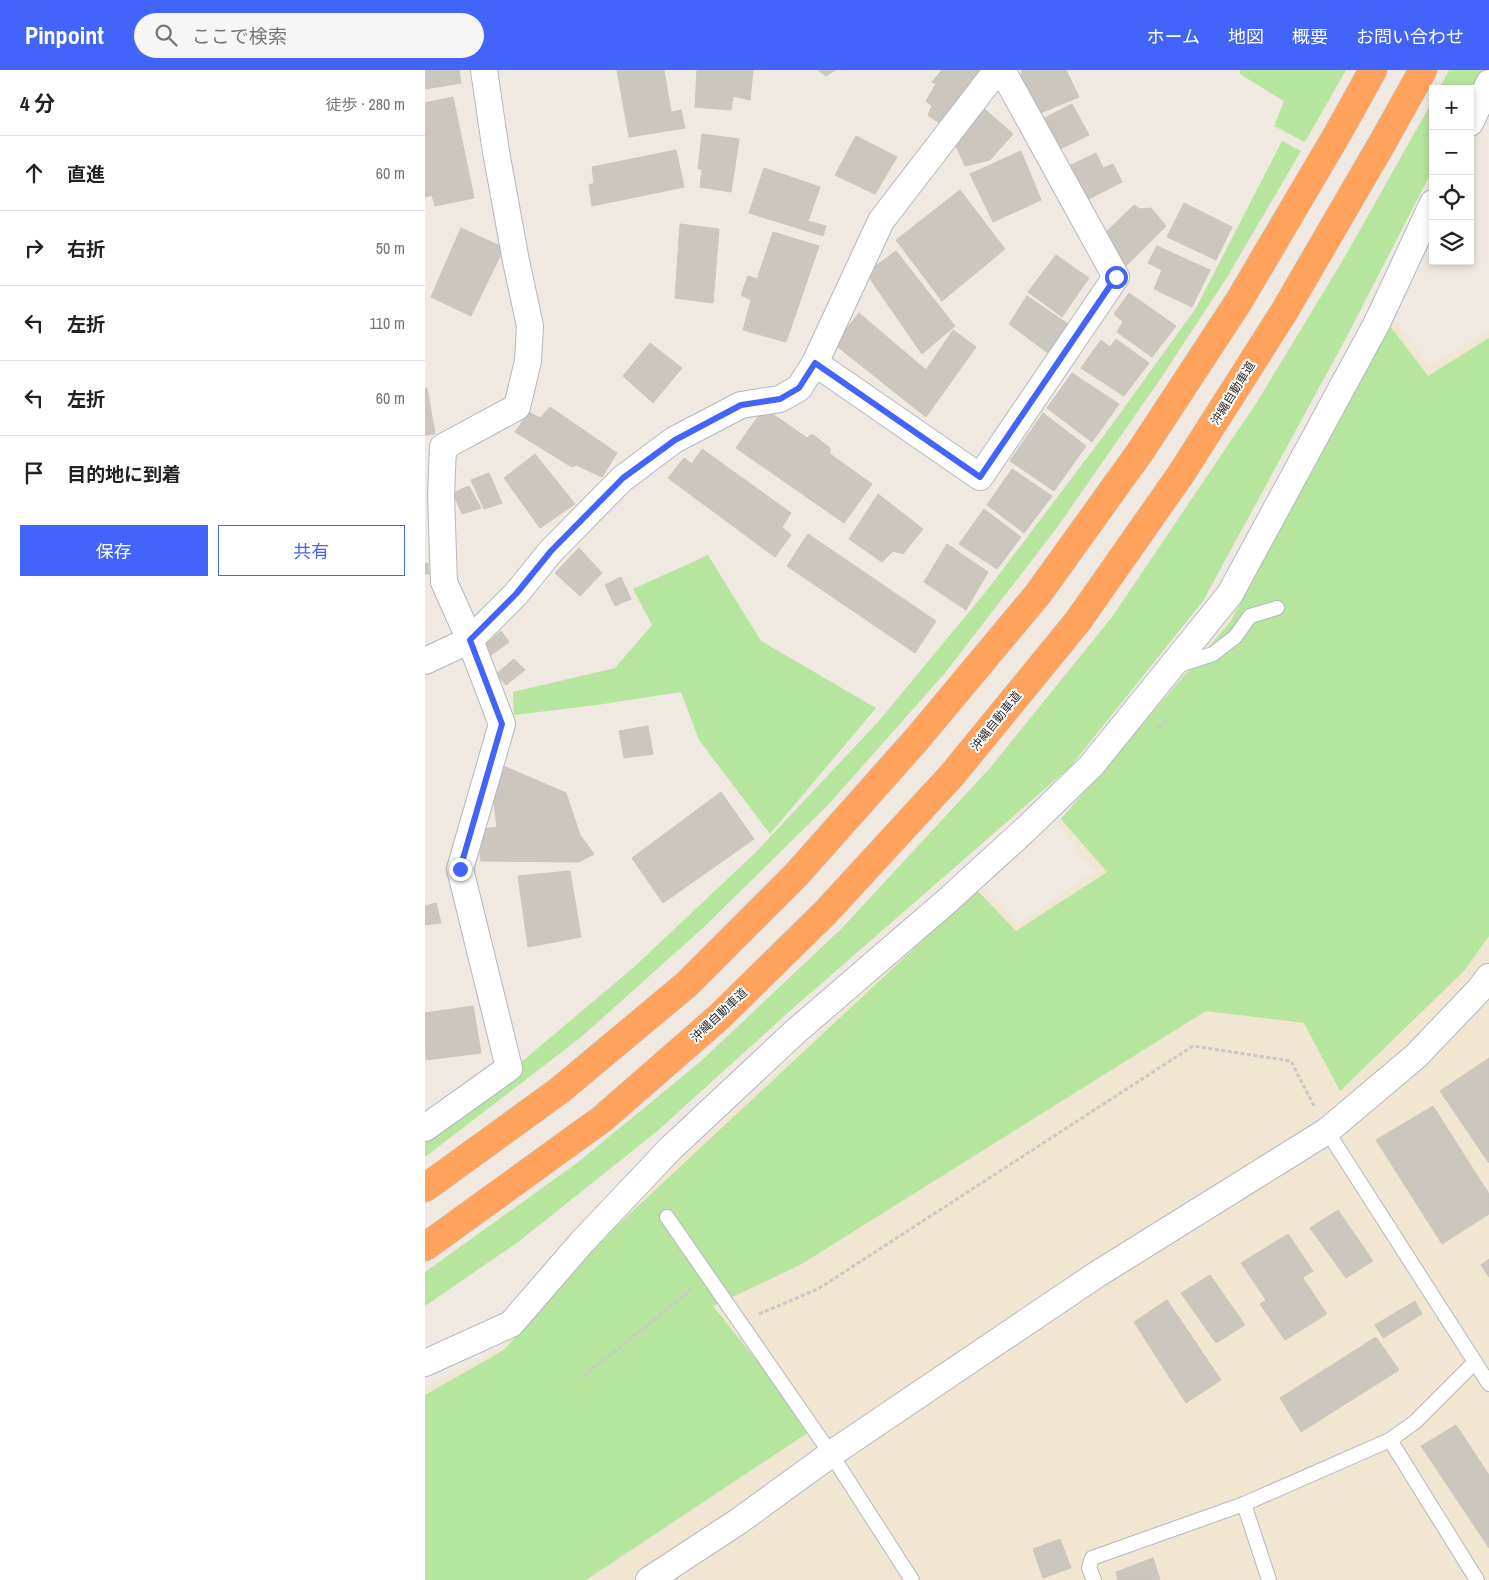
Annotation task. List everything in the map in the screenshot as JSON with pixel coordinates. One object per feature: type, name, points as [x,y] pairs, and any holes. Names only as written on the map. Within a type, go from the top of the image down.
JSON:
[{"type":"highway","points":[[425,1188],[560,1090],[687,984],[796,875],[917,739],[1038,594],[1140,452],[1239,301],[1373,70]]},
{"type":"highway","name":"沖縄自動車道","points":[[425,1247],[601,1120],[719,1017],[826,912],[952,775],[1078,621],[1181,474],[1283,312],[1385,140],[1423,70]]},
{"type":"street","points":[[425,1128],[509,1068],[460,869],[502,724],[470,640],[444,582],[441,496],[443,447],[517,407],[528,361],[530,326],[496,152],[484,70]]},
{"type":"street","points":[[425,660],[470,640],[516,594],[551,551],[623,478],[675,440],[741,405],[780,399],[799,388],[815,363],[881,222],[997,70]]},
{"type":"street","points":[[815,363],[980,477],[1116,277],[1001,70]]},
{"type":"street","points":[[1474,115],[1489,84]]},
{"type":"street","points":[[425,1362],[511,1324],[582,1242],[670,1149],[795,1032],[947,901],[1086,771],[1230,594],[1377,323],[1429,212]]},
{"type":"street","points":[[649,1580],[739,1521],[831,1454],[1095,1275],[1327,1131],[1416,1056],[1489,977]]},
{"type":"lane","points":[[1170,668],[1213,654],[1235,637],[1250,616],[1277,608]]},
{"type":"lane","points":[[1327,1131],[1489,1384]]},
{"type":"lane","points":[[667,1216],[831,1454],[912,1580]]},
{"type":"lane","points":[[1093,1580],[1089,1568],[1092,1558],[1244,1504],[1390,1440],[1415,1422],[1475,1362]]},
{"type":"lane","points":[[1390,1440],[1477,1580]]},
{"type":"lane","points":[[1244,1504],[1269,1580]]},
{"type":"path","points":[[740,1322],[818,1289],[1193,1046],[1291,1061],[1327,1131]]},
{"type":"path","points":[[583,1377],[708,1276]]},
{"type":"shaded area","points":[[1389,313],[1430,366],[1489,330],[1489,1580],[425,1580],[425,1388],[501,1348],[609,1226],[979,886],[1018,925],[1095,871],[1056,824],[1228,619]]},
{"type":"green space","points":[[1240,70],[1346,70],[1305,142],[1274,126],[1284,101],[1240,74]]},
{"type":"green space","points":[[1449,70],[1483,70],[1474,88],[1474,85],[1441,85]]},
{"type":"green space","points":[[1429,107],[1429,177],[1345,340],[1203,601],[1071,766],[791,1010],[655,1133],[518,1242],[425,1306],[425,1272],[577,1163],[700,1062],[842,928],[990,768],[1112,617],[1257,402],[1343,260]]},
{"type":"green space","points":[[1282,141],[1301,151],[1226,279],[1159,381],[1056,529],[945,673],[828,805],[703,928],[580,1038],[425,1157],[425,1136],[488,1090],[633,968],[755,853],[878,722],[988,589],[1108,430],[1196,308]]},
{"type":"green space","points":[[1387,322],[1428,376],[1489,338],[1489,936],[1464,971],[1340,1091],[1304,1023],[1206,1011],[800,1265],[713,1306],[812,1430],[586,1580],[425,1580],[425,1395],[504,1350],[608,1234],[977,890],[1016,931],[1107,872],[1061,819],[1231,621]]},
{"type":"green space","points":[[708,555],[761,641],[876,708],[770,834],[699,740],[681,692],[514,715],[513,692],[615,668],[652,625],[633,589]]},
{"type":"building","points":[[425,70],[459,70],[461,83],[425,89]]},
{"type":"building","points":[[617,70],[664,70],[671,112],[681,110],[685,128],[629,137]]},
{"type":"building","points":[[697,70],[753,70],[750,100],[733,96],[731,110],[695,107]]},
{"type":"building","points":[[818,70],[835,70],[826,76]]},
{"type":"building","points":[[942,70],[986,70],[945,127],[928,115],[932,106],[926,101],[936,84],[932,82]]},
{"type":"building","points":[[1022,70],[1066,70],[1079,97],[1038,114],[1021,78]]},
{"type":"building","points":[[453,97],[474,198],[435,206],[432,195],[425,197],[425,103]]},
{"type":"building","points":[[1072,104],[1089,135],[1054,152],[1039,121]]},
{"type":"building","points":[[980,105],[1013,134],[990,160],[965,166],[952,137]]},
{"type":"building","points":[[702,134],[739,139],[731,192],[700,187],[702,169],[698,169]]},
{"type":"building","points":[[856,136],[897,157],[875,194],[835,175]]},
{"type":"building","points":[[676,150],[684,187],[592,206],[589,185],[594,183],[592,167]]},
{"type":"building","points":[[1021,151],[1041,200],[993,222],[970,174]]},
{"type":"building","points":[[1096,153],[1103,168],[1113,164],[1122,182],[1081,203],[1063,169]]},
{"type":"building","points":[[764,168],[820,187],[808,221],[826,226],[823,236],[749,213]]},
{"type":"building","points":[[960,190],[1005,249],[942,301],[896,240]]},
{"type":"building","points":[[1184,203],[1232,227],[1216,260],[1167,237]]},
{"type":"building","points":[[1134,205],[1140,209],[1151,208],[1166,226],[1125,267],[1099,239]]},
{"type":"building","points":[[680,224],[719,229],[713,303],[675,298]]},
{"type":"building","points":[[461,228],[500,246],[500,256],[471,316],[431,297]]},
{"type":"building","points":[[773,232],[819,246],[786,342],[743,330],[751,300],[741,295],[748,276],[757,279]]},
{"type":"building","points":[[1157,246],[1210,270],[1192,307],[1154,289],[1162,270],[1148,263]]},
{"type":"building","points":[[896,251],[955,326],[922,354],[866,273]]},
{"type":"building","points":[[1056,255],[1089,278],[1062,317],[1028,292]]},
{"type":"building","points":[[1129,293],[1176,326],[1152,357],[1117,332],[1123,322],[1114,314]]},
{"type":"building","points":[[1027,296],[1068,324],[1048,353],[1009,324]]},
{"type":"building","points":[[859,313],[926,370],[953,330],[976,347],[926,417],[834,344]]},
{"type":"building","points":[[1116,339],[1149,363],[1124,396],[1081,368],[1101,340],[1110,347]]},
{"type":"building","points":[[650,343],[682,368],[653,403],[623,376]]},
{"type":"building","points":[[1072,373],[1119,404],[1092,442],[1047,408]]},
{"type":"building","points":[[427,388],[435,434],[425,435],[425,389]]},
{"type":"building","points":[[550,407],[617,453],[602,477],[576,465],[572,467],[515,432],[529,412],[540,418]]},
{"type":"building","points":[[764,408],[807,438],[812,434],[830,448],[830,454],[872,484],[844,523],[736,448]]},
{"type":"building","points":[[1043,413],[1086,446],[1054,491],[1010,461]]},
{"type":"building","points":[[702,449],[791,513],[782,527],[791,535],[775,557],[668,478],[684,458],[692,464]]},
{"type":"building","points":[[535,454],[575,504],[540,528],[504,478]]},
{"type":"building","points":[[1012,469],[1052,496],[1024,533],[987,505]]},
{"type":"building","points":[[489,473],[502,503],[484,509],[471,480]]},
{"type":"building","points":[[469,486],[481,508],[462,514],[453,493]]},
{"type":"building","points":[[878,494],[923,529],[903,554],[893,551],[882,562],[849,539]]},
{"type":"building","points":[[984,509],[1021,537],[997,569],[959,544]]},
{"type":"building","points":[[808,534],[936,621],[915,653],[787,566]]},
{"type":"building","points":[[947,544],[988,572],[966,610],[924,582]]},
{"type":"building","points":[[579,548],[602,573],[580,596],[555,573]]},
{"type":"building","points":[[428,563],[429,574],[425,574],[425,564]]},
{"type":"building","points":[[621,577],[631,599],[615,606],[605,585]]},
{"type":"building","points":[[501,631],[509,642],[490,656],[481,648]]},
{"type":"building","points":[[514,659],[525,670],[506,685],[496,674]]},
{"type":"building","points":[[648,726],[653,754],[624,758],[619,731]]},
{"type":"building","points":[[501,765],[566,793],[580,835],[594,854],[579,862],[481,861],[477,830],[497,827],[493,795]]},
{"type":"building","points":[[721,792],[754,839],[663,903],[632,858]]},
{"type":"building","points":[[570,871],[581,937],[528,947],[518,876]]},
{"type":"building","points":[[436,903],[441,923],[425,925],[425,906]]},
{"type":"building","points":[[473,1006],[481,1053],[426,1060],[425,1013]]},
{"type":"building","points":[[1489,1058],[1489,1163],[1440,1091]]},
{"type":"building","points":[[1433,1106],[1489,1194],[1489,1214],[1442,1244],[1376,1140]]},
{"type":"building","points":[[1338,1210],[1373,1261],[1346,1278],[1310,1228]]},
{"type":"building","points":[[1288,1234],[1313,1271],[1266,1300],[1241,1263]]},
{"type":"building","points":[[1489,1259],[1489,1277],[1481,1265]]},
{"type":"building","points":[[1210,1275],[1245,1325],[1216,1343],[1181,1293]]},
{"type":"building","points":[[1303,1278],[1327,1314],[1285,1340],[1260,1304]]},
{"type":"building","points":[[1167,1300],[1221,1380],[1186,1403],[1134,1322]]},
{"type":"building","points":[[1415,1301],[1422,1314],[1383,1338],[1375,1325]]},
{"type":"building","points":[[1376,1337],[1399,1370],[1301,1432],[1280,1398]]},
{"type":"building","points":[[1456,1425],[1489,1475],[1489,1548],[1421,1446]]},
{"type":"building","points":[[1060,1539],[1071,1568],[1043,1578],[1033,1549]]},
{"type":"building","points":[[1153,1558],[1160,1580],[1118,1580],[1116,1572]]},
{"type":"route","points":[[460,869],[502,724],[470,640],[516,594],[551,551],[623,478],[675,440],[741,405],[780,399],[799,388],[815,363],[980,477],[1116,277]]}]
